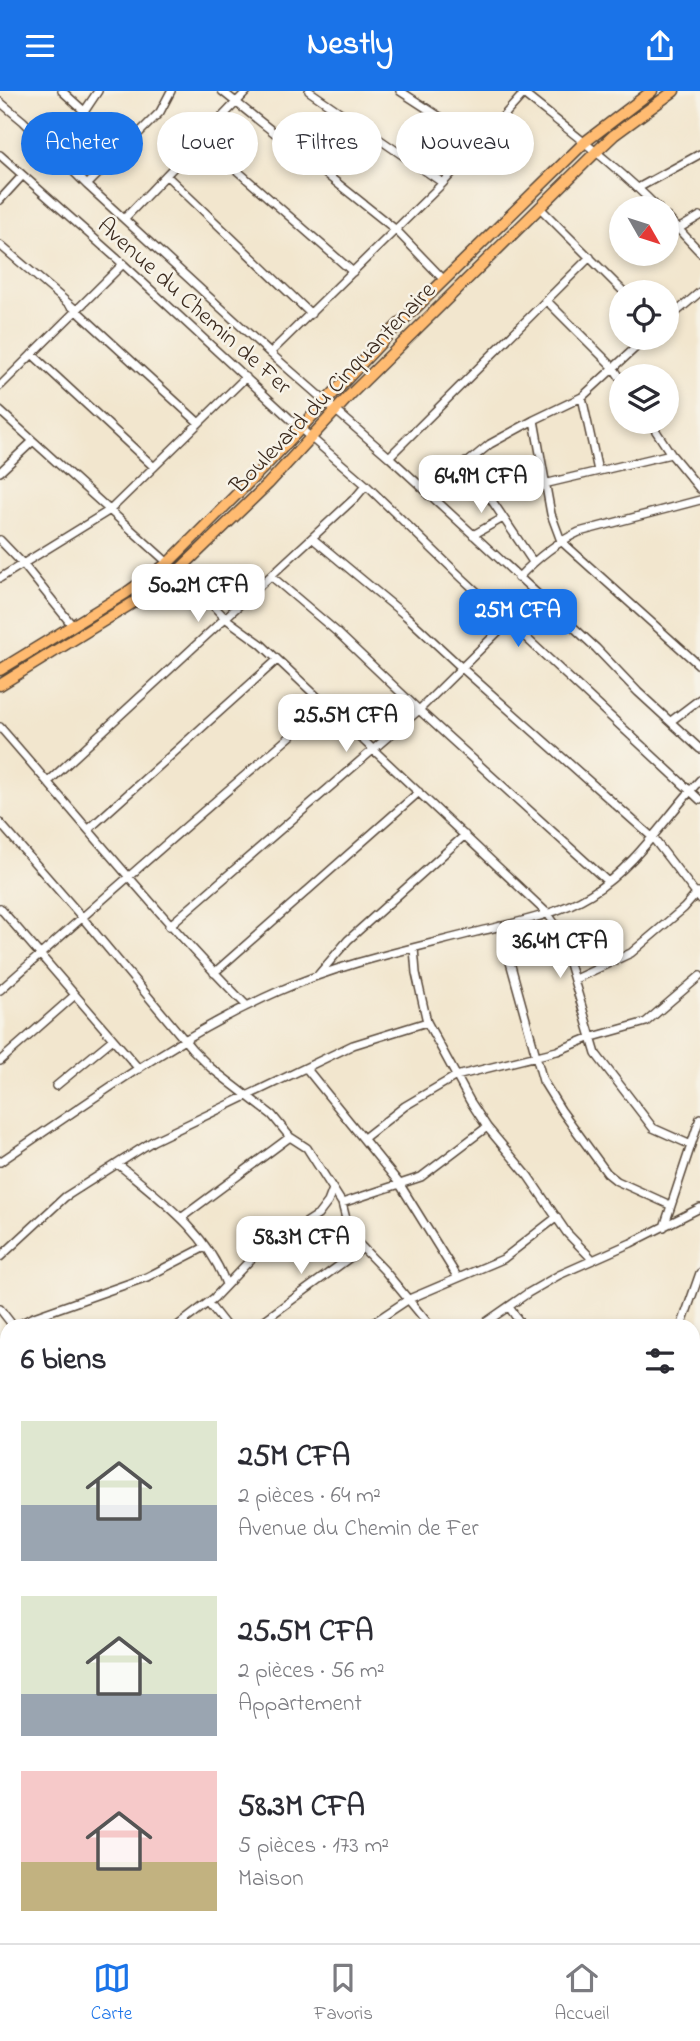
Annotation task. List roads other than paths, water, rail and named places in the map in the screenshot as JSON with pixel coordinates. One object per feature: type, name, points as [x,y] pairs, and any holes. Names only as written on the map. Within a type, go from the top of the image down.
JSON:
[{"type":"main road","name":"Boulevard du Cinquantenaire","points":[[0,670],[126,593],[168,563],[301,429],[324,401],[585,142],[652,91]]},
{"type":"main road","name":"Boulevard du Cinquantenaire","points":[[0,685],[152,591],[179,569],[596,152],[624,127],[674,91]]},
{"type":"street","points":[[62,91],[84,111],[98,91]]},
{"type":"street","points":[[87,185],[160,112],[171,91]]},
{"type":"street","points":[[222,91],[396,230],[444,280]]},
{"type":"street","points":[[228,112],[247,91]]},
{"type":"street","points":[[309,91],[443,183]]},
{"type":"street","points":[[400,91],[432,112]]},
{"type":"street","points":[[506,112],[523,92],[646,196]]},
{"type":"street","points":[[0,102],[21,119]]},
{"type":"street","points":[[638,188],[700,154]]},
{"type":"street","name":"Avenue du Chemin de Fer","points":[[0,155],[366,485],[700,800]]},
{"type":"street","points":[[77,175],[596,648],[700,750]]},
{"type":"street","points":[[242,175],[353,272]]},
{"type":"street","points":[[270,353],[450,175]]},
{"type":"street","points":[[0,200],[22,176]]},
{"type":"street","points":[[124,219],[166,176],[311,314]]},
{"type":"street","points":[[540,208],[612,280]]},
{"type":"street","points":[[679,228],[700,216]]},
{"type":"street","points":[[679,230],[700,252]]},
{"type":"street","points":[[0,245],[76,310],[199,423]]},
{"type":"street","points":[[389,457],[590,257]]},
{"type":"street","points":[[0,386],[123,264]]},
{"type":"street","points":[[679,310],[700,292]]},
{"type":"street","points":[[547,301],[610,364]]},
{"type":"street","points":[[616,364],[632,350]]},
{"type":"street","points":[[32,353],[154,467]]},
{"type":"street","points":[[428,495],[490,444],[582,397],[609,371]]},
{"type":"street","points":[[0,578],[110,510],[246,377]]},
{"type":"street","points":[[582,397],[598,471]]},
{"type":"street","points":[[0,411],[168,563]]},
{"type":"street","points":[[534,420],[544,484],[561,541],[700,666]]},
{"type":"street","points":[[658,434],[700,489]]},
{"type":"street","points":[[0,472],[33,441]]},
{"type":"street","points":[[544,484],[671,454]]},
{"type":"street","points":[[466,462],[533,562]]},
{"type":"street","points":[[48,782],[366,485]]},
{"type":"street","points":[[518,578],[533,562],[561,541],[602,525],[700,500]]},
{"type":"street","points":[[473,535],[503,518]]},
{"type":"street","points":[[312,538],[406,616],[653,838],[699,894],[631,953],[575,979]]},
{"type":"street","points":[[0,540],[72,625]]},
{"type":"street","points":[[179,569],[225,618],[261,644],[548,914],[559,930],[575,979],[589,1038],[596,1054],[653,1128],[691,1145]]},
{"type":"street","points":[[271,576],[337,632],[608,881]]},
{"type":"street","points":[[169,926],[419,710],[463,669],[535,594]]},
{"type":"street","points":[[89,829],[277,660]]},
{"type":"street","points":[[671,722],[700,699]]},
{"type":"street","points":[[0,990],[81,916],[326,706]]},
{"type":"street","points":[[0,727],[169,926],[247,1006]]},
{"type":"street","points":[[0,1162],[184,1039],[247,1006],[318,974],[548,914],[592,894],[653,838],[700,780]]},
{"type":"street","points":[[214,973],[419,792]]},
{"type":"street","points":[[0,823],[211,1068],[272,1115],[290,1137],[307,1148],[342,1203],[348,1227],[425,1319]]},
{"type":"street","points":[[318,974],[348,940],[465,835]]},
{"type":"street","points":[[1,911],[139,1069]]},
{"type":"street","points":[[500,926],[543,1081],[607,1173],[617,1181],[670,1205]]},
{"type":"street","points":[[414,948],[416,973],[427,1022],[456,1076],[487,1127],[528,1176],[567,1233],[593,1260]]},
{"type":"street","points":[[365,1138],[405,1106],[456,1076],[557,1051],[589,1038],[646,1022],[700,976]]},
{"type":"street","points":[[0,1061],[75,995]]},
{"type":"street","points":[[0,1257],[52,1207],[153,1141],[353,1045],[427,1022]]},
{"type":"street","points":[[57,1086],[113,1039]]},
{"type":"street","points":[[306,1068],[399,1183],[458,1278]]},
{"type":"street","points":[[664,1227],[700,1118]]},
{"type":"street","points":[[342,1203],[421,1177],[487,1127]]},
{"type":"street","points":[[181,1218],[290,1137]]},
{"type":"street","points":[[119,1165],[197,1235],[218,1265],[226,1284]]},
{"type":"street","points":[[187,1319],[208,1303],[253,1257],[318,1215],[328,1202],[333,1189]]},
{"type":"street","points":[[491,1319],[559,1275],[664,1227],[700,1207]]},
{"type":"street","points":[[379,1319],[409,1299],[503,1259],[557,1217]]},
{"type":"street","points":[[29,1319],[147,1277],[205,1247]]},
{"type":"street","points":[[266,1319],[363,1248]]},
{"type":"street","points":[[684,1319],[700,1273]]},
{"type":"street","points":[[208,1303],[221,1319]]},
{"type":"street","points":[[509,1307],[517,1319]]}]
